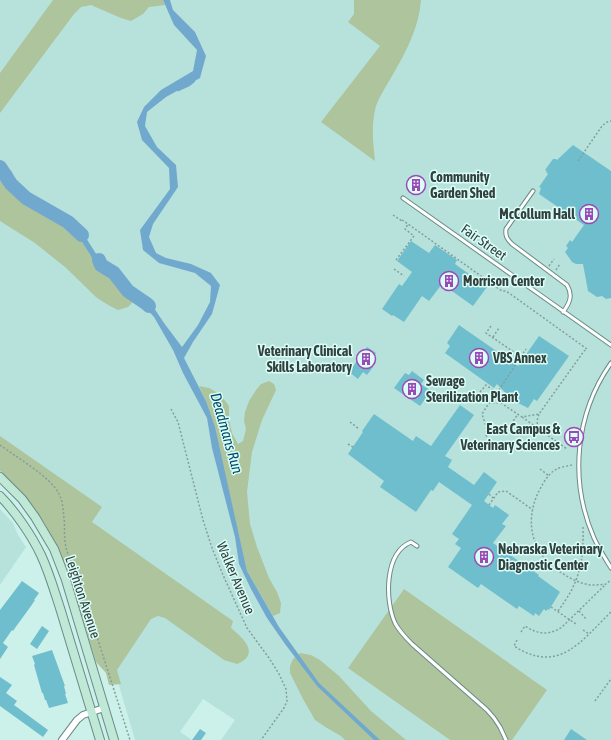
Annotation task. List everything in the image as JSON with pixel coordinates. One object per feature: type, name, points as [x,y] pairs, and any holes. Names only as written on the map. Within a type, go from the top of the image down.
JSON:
[{"type":"main road","name":"Leighton Avenue","points":[[0,477],[22,499],[35,517],[54,549],[66,580],[114,740]]},
{"type":"main road","name":"Leighton Avenue","points":[[0,496],[20,521],[41,554],[56,594],[100,740]]},
{"type":"street","points":[[62,740],[77,720],[83,715],[104,708]]},
{"type":"lane","points":[[533,191],[506,229],[506,236],[507,240],[567,285],[571,293],[568,304],[563,312]]},
{"type":"lane","name":"Fair Street","points":[[403,198],[611,345]]},
{"type":"lane","points":[[611,363],[599,382],[585,416],[579,459],[579,474],[583,505],[594,538],[611,568]]},
{"type":"lane","points":[[417,546],[410,542],[403,546],[398,552],[389,576],[391,610],[396,624],[412,644],[487,710],[494,718],[506,740]]},
{"type":"path","points":[[578,161],[602,126],[611,121]]},
{"type":"path","points":[[393,215],[502,291],[509,293],[587,349],[584,351],[539,414],[536,421],[538,428]]},
{"type":"path","points":[[396,260],[414,236],[405,229],[408,224]]},
{"type":"path","points":[[547,269],[554,259]]},
{"type":"path","points":[[553,274],[560,264]]},
{"type":"path","points":[[394,269],[404,276]]},
{"type":"path","points":[[491,326],[486,332],[521,357]]},
{"type":"path","points":[[492,337],[499,328]]},
{"type":"path","points":[[489,440],[486,435],[486,426],[482,414],[526,349]]},
{"type":"path","points":[[480,392],[486,385],[497,393],[501,403]]},
{"type":"path","points":[[489,403],[501,403],[567,449]]},
{"type":"path","name":"Walker Avenue","points":[[171,409],[178,422],[203,520],[223,575],[247,628],[269,658],[286,689],[287,701],[284,708],[261,740]]},
{"type":"path","points":[[511,424],[518,414]]},
{"type":"path","points":[[522,417],[539,414]]},
{"type":"path","points":[[350,422],[359,428]]},
{"type":"path","points":[[348,444],[353,447]]},
{"type":"path","points":[[0,445],[44,476],[60,495],[62,500],[64,538],[66,546],[74,565],[130,740]]},
{"type":"path","points":[[572,465],[553,471],[534,502],[532,530],[535,541],[539,551],[548,563],[570,578],[591,585],[606,584]]},
{"type":"path","points":[[540,469],[549,476]]},
{"type":"path","points":[[489,505],[498,492],[506,490],[533,510]]},
{"type":"path","points":[[489,494],[494,498]]},
{"type":"path","points":[[558,612],[576,581],[583,555],[583,527]]},
{"type":"path","points":[[521,632],[525,626],[535,632],[545,633],[551,633],[562,628],[611,580]]},
{"type":"path","points":[[551,607],[576,624]]},
{"type":"path","points":[[579,611],[587,620]]},
{"type":"path","points":[[518,640],[514,646],[526,654],[550,657],[568,651],[580,643],[611,612]]},
{"type":"path","points":[[583,630],[589,634]]},
{"type":"path","points":[[595,701],[611,679]]},
{"type":"shaded area","points":[[0,0],[611,0],[611,740],[221,740],[235,720],[203,699],[180,732],[191,739],[190,740],[135,740],[92,593],[0,440]]},
{"type":"shaded area","points":[[0,509],[13,523],[18,535],[26,547],[0,585]]},
{"type":"green space","points":[[53,0],[163,0],[165,5],[149,7],[143,14],[131,21],[91,5],[81,7],[74,14],[0,113],[0,73]]},
{"type":"green space","points":[[354,0],[421,0],[418,20],[411,40],[381,95],[374,113],[373,140],[375,161],[321,122],[380,46],[348,22],[354,14]]},
{"type":"green space","points":[[0,168],[5,170],[13,191],[75,231],[96,264],[135,296],[132,303],[128,307],[118,310],[97,298],[65,267],[35,243],[0,221]]},
{"type":"green space","points":[[269,381],[274,384],[276,390],[262,420],[252,452],[247,492],[250,524],[257,547],[281,603],[280,613],[273,616],[247,571],[222,461],[206,401],[199,386],[209,388],[221,395],[229,406],[229,420],[232,433],[238,444],[243,441],[246,429],[244,421],[245,412],[249,401],[261,384]]},
{"type":"green space","points":[[0,436],[102,507],[92,522],[233,621],[231,628],[248,646],[248,656],[237,664],[224,660],[165,618],[158,616],[151,619],[117,670],[121,684],[109,685],[106,673],[96,662],[67,569],[59,551],[45,524],[27,499],[0,471]]},
{"type":"green space","points":[[404,589],[547,690],[512,740],[450,740],[348,668]]},
{"type":"green space","points":[[300,653],[311,655],[320,660],[339,676],[371,711],[406,740],[345,740],[315,720],[290,673],[290,666],[293,659]]},
{"type":"water","points":[[163,0],[170,0],[173,10],[195,32],[206,56],[200,78],[166,97],[147,112],[145,126],[157,147],[176,165],[178,187],[153,224],[149,237],[156,253],[166,258],[191,264],[211,273],[220,285],[212,314],[184,358],[206,401],[215,427],[247,571],[279,627],[319,683],[380,740],[374,740],[317,686],[267,618],[251,589],[239,564],[235,537],[212,448],[207,418],[183,373],[173,350],[154,317],[134,295],[96,264],[75,231],[13,191],[5,170],[0,168],[0,160],[12,172],[16,186],[51,212],[81,230],[100,260],[132,290],[152,305],[182,347],[198,325],[210,302],[211,286],[195,273],[159,263],[143,250],[140,230],[170,189],[169,168],[142,140],[137,122],[144,107],[161,90],[193,71],[197,50],[174,25]]},
{"type":"building","name":"McCollum Hall","points":[[573,145],[611,171],[611,298],[606,299],[602,296],[597,297],[588,291],[583,264],[576,264],[572,262],[565,252],[568,248],[566,246],[570,240],[572,242],[584,225],[539,194],[541,188],[539,187],[548,174],[545,170],[553,159],[557,160]]},
{"type":"building","name":"Community Garden Shed","points":[[417,176],[423,181],[415,193],[408,189]]},
{"type":"building","name":"Morrison Center","points":[[411,241],[429,253],[435,245],[457,260],[455,264],[487,287],[473,306],[442,284],[429,301],[422,296],[404,322],[382,309],[399,284],[402,286],[412,272],[397,261]]},
{"type":"building","points":[[459,325],[518,366],[539,336],[569,356],[537,401],[534,399],[528,408],[512,400],[497,384],[494,388],[445,353],[450,346],[447,343]]},
{"type":"building","name":"Veterinary Clinical Skills Laboratory","points":[[367,347],[376,353],[369,364],[373,367],[367,375],[363,372],[358,379],[349,372]]},
{"type":"building","name":"Sewage Sterilization Plant","points":[[412,371],[424,380],[421,384],[431,391],[420,406],[394,388],[405,373],[409,375]]},
{"type":"building","points":[[460,405],[474,415],[445,456],[452,460],[448,467],[474,485],[484,472],[497,482],[484,501],[493,508],[495,505],[509,515],[502,524],[506,526],[493,543],[539,575],[538,576],[560,592],[549,610],[548,609],[546,611],[544,609],[539,616],[535,613],[534,616],[519,606],[517,609],[481,584],[478,588],[448,567],[461,548],[455,544],[459,539],[452,534],[472,505],[439,482],[433,491],[431,490],[416,512],[380,487],[384,481],[348,454],[374,414],[413,441],[416,436],[431,446]]},
{"type":"building","points":[[22,581],[39,593],[3,643],[8,647],[0,659],[0,610]]},
{"type":"building","points":[[42,626],[49,631],[37,649],[30,644]]},
{"type":"building","points":[[52,650],[65,686],[65,694],[68,703],[49,708],[42,693],[32,656]]},
{"type":"building","points":[[0,677],[12,685],[6,693],[17,701],[14,705],[48,730],[43,737],[0,706]]},
{"type":"building","points":[[200,729],[206,733],[201,740],[192,740]]},
{"type":"building","points":[[571,729],[587,740],[564,740]]},
{"type":"waterway","points":[[178,90],[194,81]]},
{"type":"waterway","name":"Deadmans Run","points":[[0,167],[11,184],[26,198],[68,222],[82,235]]},
{"type":"waterway","name":"Deadmans Run","points":[[99,260],[101,265],[114,273],[128,291],[149,306]]},
{"type":"place","name":"Community Garden Shed","points":[[416,185]]},
{"type":"place","name":"McCollum Hall","points":[[589,214]]},
{"type":"place","name":"Morrison Center","points":[[449,281]]},
{"type":"place","name":"VBS Annex","points":[[479,358]]},
{"type":"place","name":"Veterinary Clinical Skills Laboratory","points":[[366,359]]},
{"type":"place","name":"Sewage Sterilization Plant","points":[[412,389]]},
{"type":"place","name":"East Campus & Veterinary Sciences","points":[[574,437]]},
{"type":"place","name":"Nebraska Veterinary Diagnostic Center","points":[[484,557]]}]
